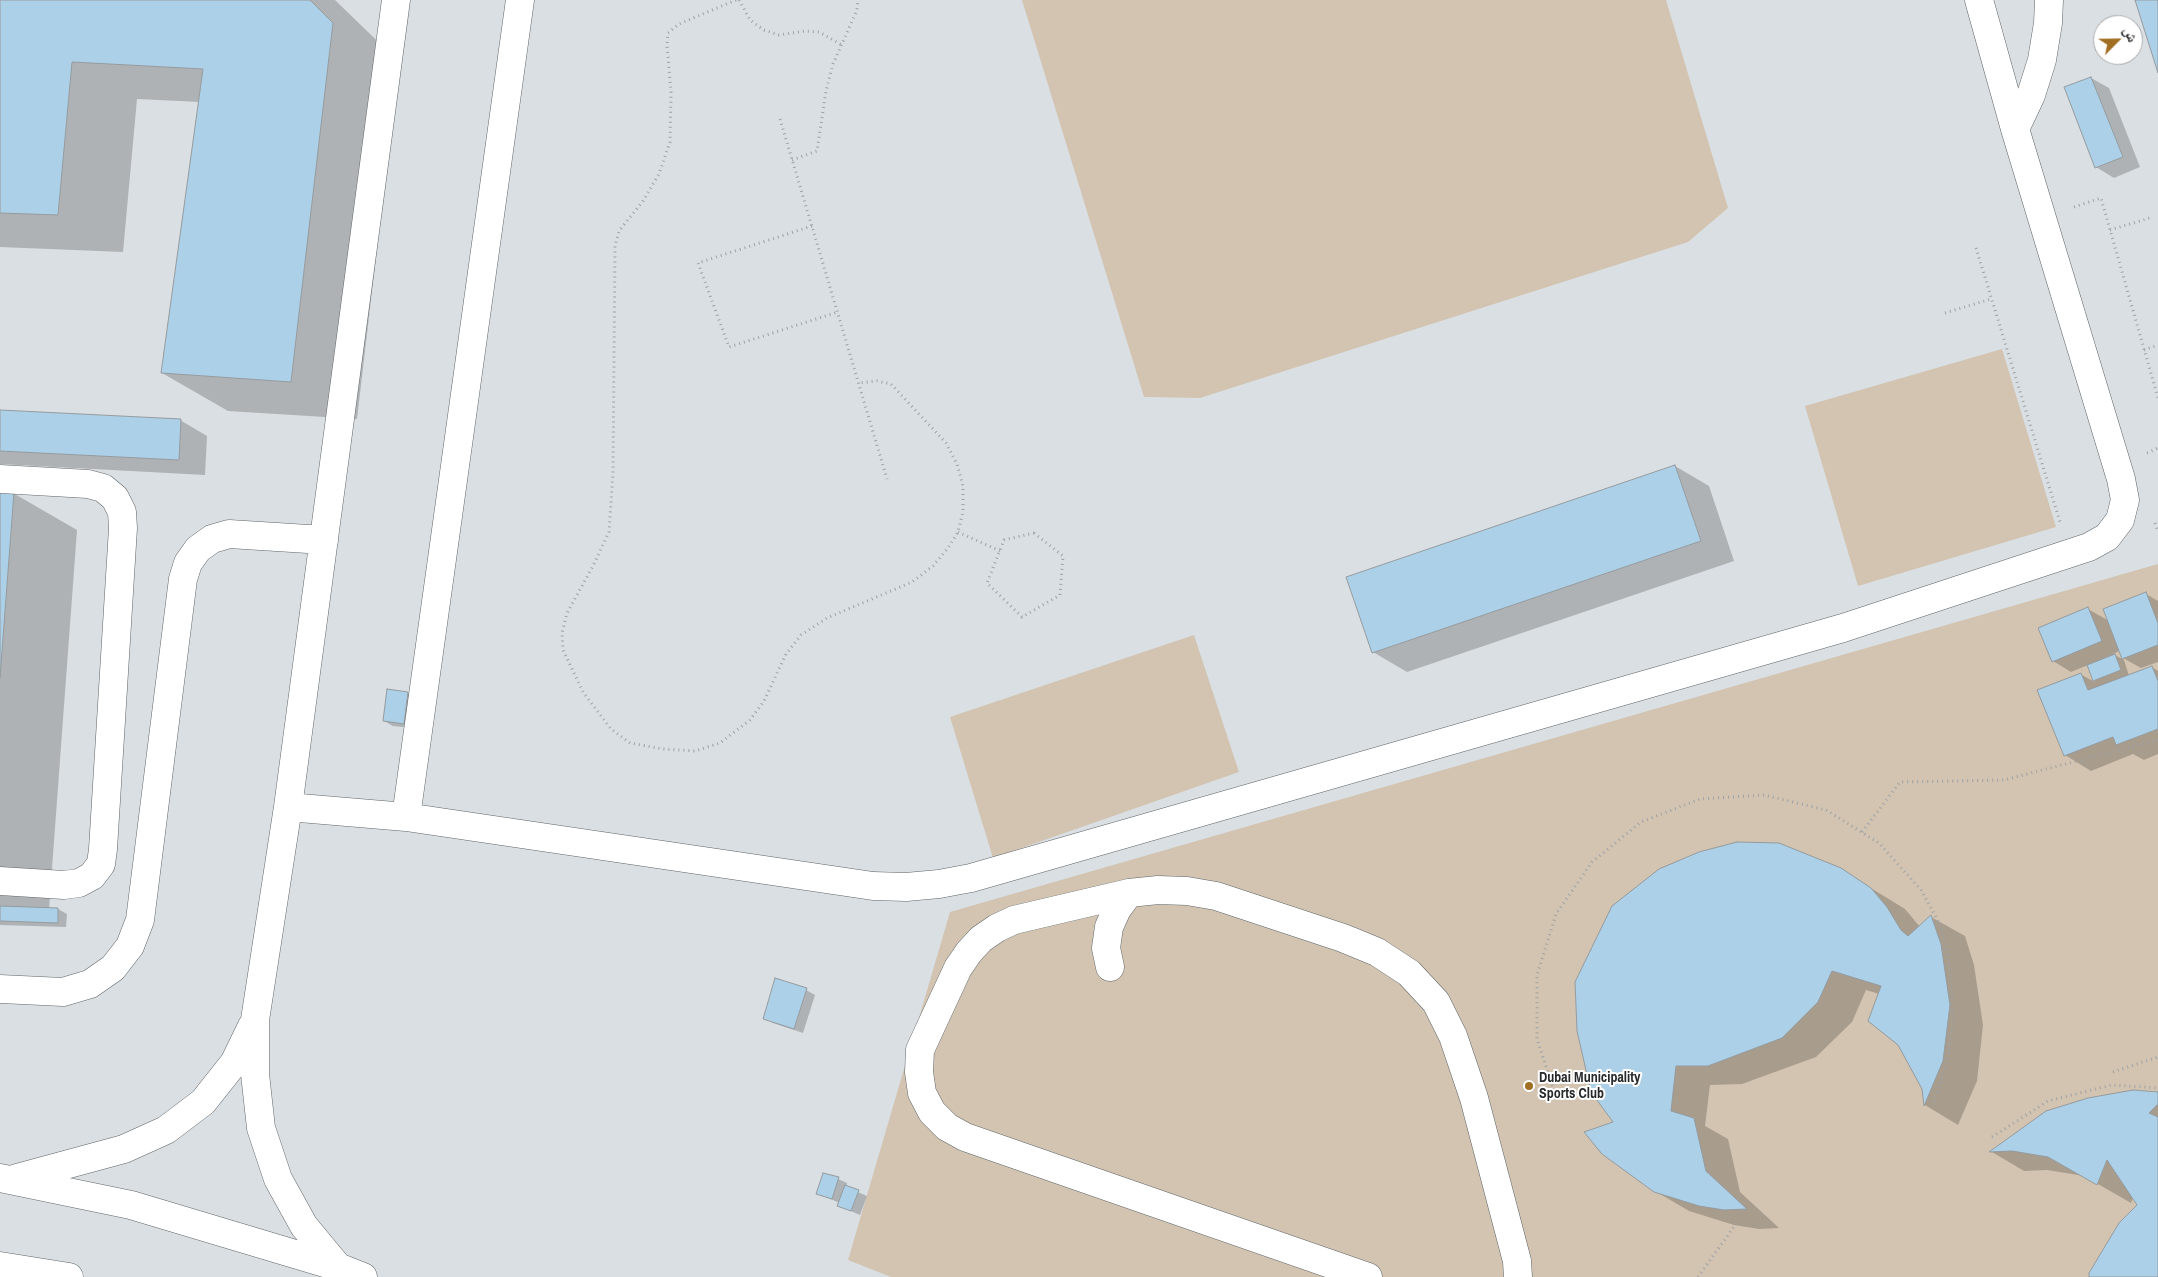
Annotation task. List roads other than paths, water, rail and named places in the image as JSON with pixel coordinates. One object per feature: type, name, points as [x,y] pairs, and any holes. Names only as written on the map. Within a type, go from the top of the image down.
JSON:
[{"type":"street","points":[[338,1267],[304,1226],[278,1179],[261,1128],[255,1074],[255,1020],[288,807],[396,0]]},
{"type":"street","points":[[406,817],[520,0]]},
{"type":"street","points":[[288,807],[406,817],[873,886],[906,887],[939,884],[980,876],[1843,628],[2089,547],[2108,537],[2120,520],[2125,500],[2121,479],[2015,129],[1979,0]]},
{"type":"street","points":[[2015,129],[2031,96],[2042,60],[2048,23],[2049,0]]},
{"type":"street","points":[[0,478],[88,484],[103,488],[115,498],[122,512],[123,528],[104,849],[101,864],[92,876],[79,883],[64,885],[0,881]]},
{"type":"street","points":[[0,989],[63,992],[90,984],[113,968],[130,946],[140,920],[183,579],[188,562],[198,549],[212,539],[229,534],[324,540]]},
{"type":"street","points":[[1368,1277],[966,1137],[947,1127],[932,1112],[922,1093],[919,1072],[920,1050],[958,968],[969,952],[989,933],[1014,920],[1129,893],[1158,890],[1187,891],[1216,896],[1377,952],[1409,973],[1436,1002],[1453,1036],[1474,1098],[1517,1261],[1518,1277]]},
{"type":"street","points":[[1110,967],[1106,948],[1109,927],[1117,909],[1129,893]]},
{"type":"street","points":[[5,1179],[124,1150],[166,1130],[203,1102],[234,1064],[255,1020]]},
{"type":"street","points":[[5,1179],[131,1205],[338,1267],[363,1277]]},
{"type":"street","points":[[0,1266],[56,1276]]},
{"type":"place","name":"Dubai Municipality Sports Club","points":[[1529,1086]]}]
